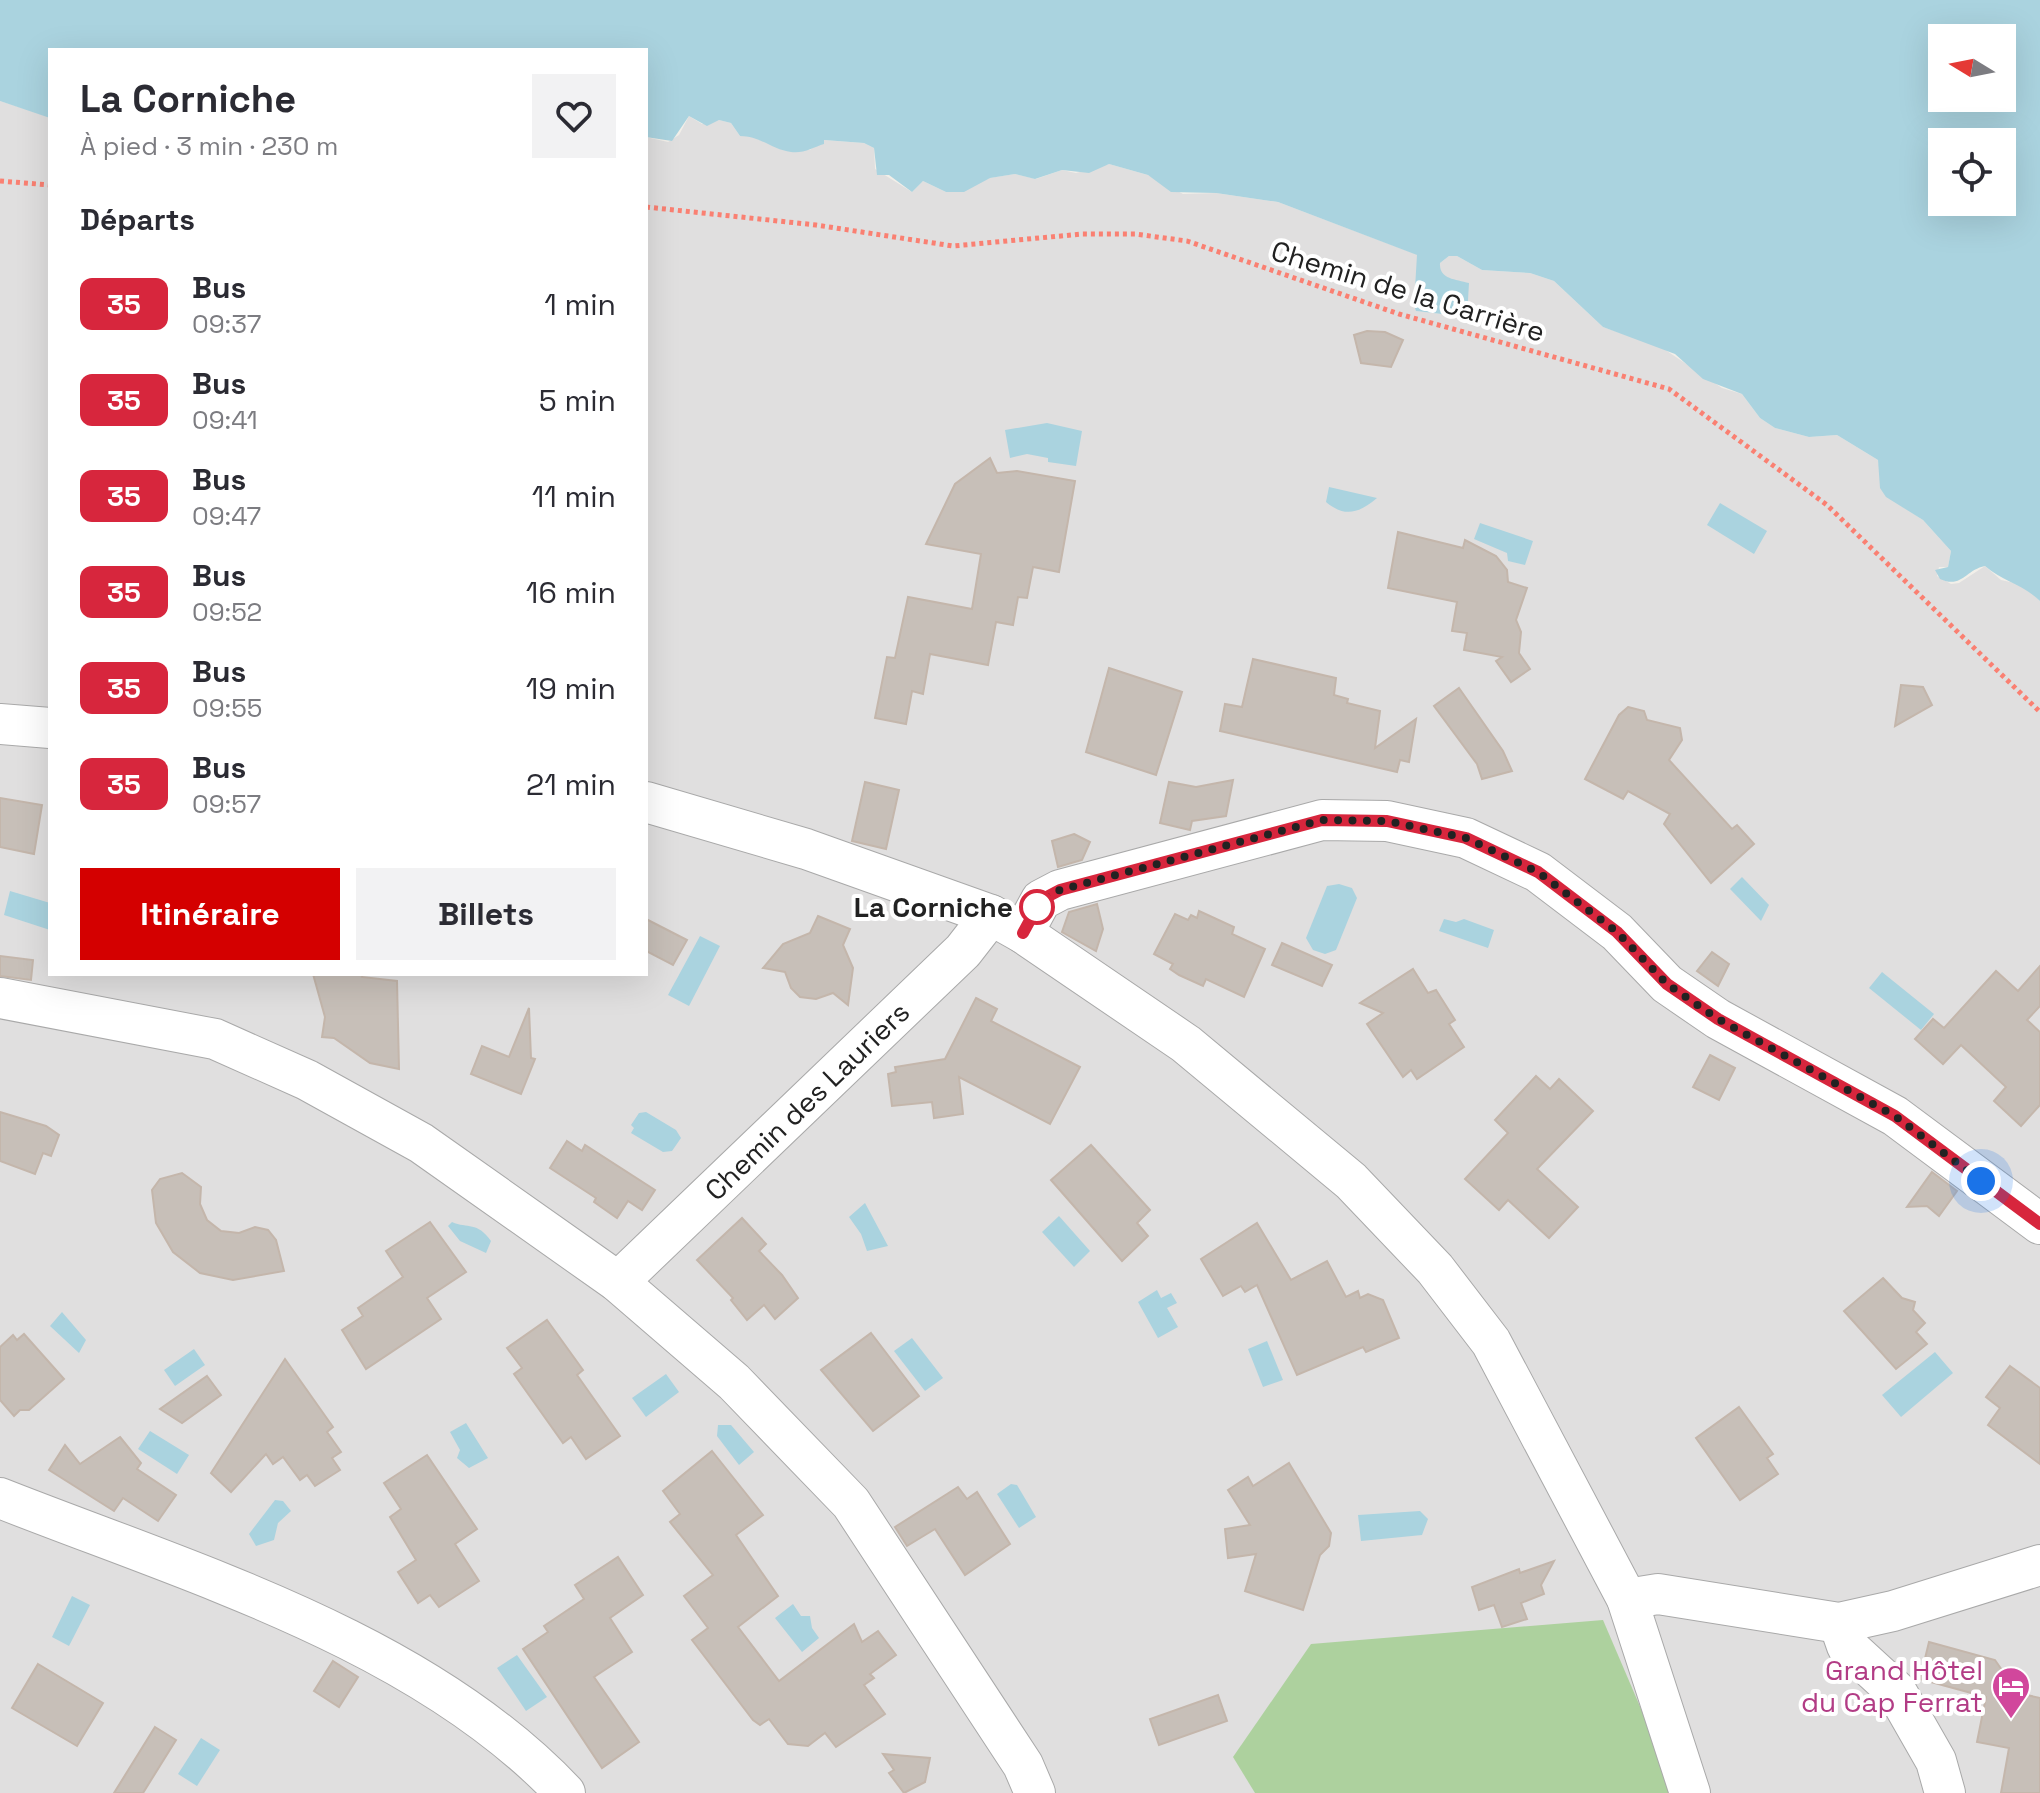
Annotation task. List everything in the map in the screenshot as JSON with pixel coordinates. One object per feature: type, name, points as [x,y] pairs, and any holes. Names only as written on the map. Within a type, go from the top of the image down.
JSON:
[{"type":"street","points":[[0,724],[48,728]]},
{"type":"street","points":[[648,803],[806,849],[1007,924],[1186,1044],[1351,1181],[1435,1269],[1491,1342],[1627,1599],[1690,1793]]},
{"type":"street","name":"Chemin des Lauriers","points":[[618,1282],[963,951],[1060,890],[1322,820],[1387,821],[1466,838],[1538,872],[1617,932],[1667,984],[1718,1019],[1895,1116],[2040,1224]]},
{"type":"street","points":[[0,998],[215,1039],[307,1080],[421,1143],[618,1282],[734,1382],[851,1503],[1023,1765],[1035,1793]]},
{"type":"street","points":[[0,1498],[206,1579],[355,1643],[431,1684],[532,1758],[565,1793]]},
{"type":"street","points":[[1627,1599],[1658,1594],[1839,1623],[1893,1611],[2040,1565]]},
{"type":"street","points":[[1839,1623],[1847,1646],[1896,1691],[1936,1761],[1945,1793]]},
{"type":"path","points":[[0,181],[48,185]]},
{"type":"path","name":"Chemin de la Carrière","points":[[648,207],[816,225],[953,246],[1082,234],[1135,234],[1187,241],[1399,314],[1669,389],[1827,505],[2040,712]]},
{"type":"shaded area","points":[[0,101],[48,116],[48,976],[648,976],[648,137],[668,142],[679,135],[689,116],[702,124],[719,120],[731,123],[740,136],[751,136],[782,149],[810,150],[823,140],[864,143],[874,148],[875,169],[912,192],[923,181],[946,192],[989,178],[1015,174],[1036,179],[1062,170],[1076,173],[1109,164],[1148,175],[1183,194],[1216,193],[1278,202],[1418,255],[1416,311],[1467,317],[1440,271],[1440,263],[1449,256],[1457,256],[1482,270],[1530,273],[1554,281],[1603,327],[1661,347],[1722,388],[1742,394],[1760,418],[1775,428],[1809,437],[1837,435],[1878,460],[1886,496],[1923,520],[1951,551],[1948,567],[1939,567],[1937,576],[1951,584],[1959,583],[1985,566],[2001,580],[2024,585],[2040,601],[2040,1793],[0,1793]]},
{"type":"green space","points":[[1603,1620],[1677,1793],[1255,1793],[1233,1757],[1311,1644]]},
{"type":"water","points":[[0,0],[2040,0],[2040,601],[1985,566],[1954,582],[1940,579],[1935,570],[1948,567],[1951,551],[1923,520],[1886,497],[1880,488],[1878,460],[1837,435],[1809,437],[1775,428],[1760,418],[1742,394],[1703,379],[1675,354],[1603,327],[1554,281],[1530,273],[1482,270],[1457,256],[1449,256],[1440,263],[1440,268],[1449,278],[1469,283],[1467,317],[1416,311],[1417,255],[1278,202],[1216,193],[1171,192],[1148,175],[1109,164],[1089,173],[1062,170],[1035,179],[1015,174],[990,178],[964,192],[946,192],[923,181],[912,192],[889,175],[877,175],[874,148],[864,143],[824,140],[824,144],[808,150],[791,152],[740,136],[731,123],[719,120],[707,126],[689,116],[672,141],[648,137],[648,48],[48,48],[48,117],[0,101]]},
{"type":"water","points":[[1047,423],[1082,431],[1076,466],[1048,462],[1048,458],[1027,454],[1010,458],[1005,430]]},
{"type":"water","points":[[1329,487],[1377,498],[1358,510],[1346,512],[1326,502]]},
{"type":"water","points":[[1720,503],[1767,531],[1754,554],[1707,525]]},
{"type":"water","points":[[1480,523],[1533,541],[1525,565],[1508,561],[1507,553],[1474,539]]},
{"type":"water","points":[[1742,877],[1769,905],[1761,921],[1730,889]]},
{"type":"water","points":[[1339,884],[1352,888],[1357,898],[1336,950],[1325,954],[1313,950],[1306,938],[1327,886]]},
{"type":"water","points":[[10,891],[48,902],[48,929],[4,915]]},
{"type":"water","points":[[1444,919],[1456,922],[1464,919],[1494,930],[1488,948],[1439,931]]},
{"type":"water","points":[[700,936],[720,946],[689,1006],[668,995]]},
{"type":"water","points":[[1882,972],[1934,1014],[1921,1030],[1869,988]]},
{"type":"water","points":[[646,1112],[676,1130],[681,1138],[672,1151],[663,1152],[631,1133],[634,1128],[631,1125],[639,1113]]},
{"type":"water","points":[[865,1203],[888,1246],[867,1251],[861,1234],[849,1217]]},
{"type":"water","points":[[1059,1216],[1090,1251],[1074,1267],[1042,1232]]},
{"type":"water","points":[[452,1222],[477,1228],[486,1235],[491,1241],[486,1253],[460,1241],[448,1226]]},
{"type":"water","points":[[1157,1290],[1161,1298],[1171,1293],[1177,1303],[1167,1308],[1178,1327],[1158,1338],[1138,1302]]},
{"type":"water","points":[[62,1312],[86,1340],[79,1353],[50,1326]]},
{"type":"water","points":[[912,1338],[943,1378],[925,1391],[894,1351]]},
{"type":"water","points":[[1267,1341],[1283,1380],[1263,1387],[1248,1349]]},
{"type":"water","points":[[194,1349],[205,1365],[175,1386],[164,1370]]},
{"type":"water","points":[[1935,1352],[1953,1373],[1901,1417],[1882,1395]]},
{"type":"water","points":[[666,1374],[679,1392],[646,1417],[632,1398]]},
{"type":"water","points":[[466,1423],[488,1458],[469,1468],[457,1458],[460,1450],[450,1432]]},
{"type":"water","points":[[718,1425],[731,1425],[754,1452],[739,1465],[717,1436]]},
{"type":"water","points":[[150,1431],[189,1455],[177,1474],[138,1449]]},
{"type":"water","points":[[1011,1484],[1017,1485],[1036,1517],[1019,1528],[997,1494]]},
{"type":"water","points":[[275,1500],[283,1501],[291,1511],[278,1523],[274,1540],[256,1546],[249,1534]]},
{"type":"water","points":[[1420,1511],[1428,1519],[1422,1535],[1361,1541],[1358,1515]]},
{"type":"water","points":[[72,1596],[90,1605],[69,1646],[52,1637]]},
{"type":"water","points":[[793,1604],[801,1616],[810,1616],[812,1628],[819,1638],[802,1652],[775,1618]]},
{"type":"water","points":[[517,1655],[547,1697],[526,1711],[497,1668]]},
{"type":"water","points":[[201,1738],[220,1750],[197,1786],[178,1774]]},
{"type":"building","points":[[1367,331],[1385,332],[1403,340],[1391,367],[1361,363],[1354,335]]},
{"type":"building","points":[[990,458],[997,473],[1017,471],[1075,481],[1059,572],[1033,567],[1027,598],[1018,597],[1013,625],[996,622],[988,665],[930,654],[923,694],[912,691],[906,724],[875,718],[887,657],[895,658],[908,597],[972,609],[981,554],[926,544],[955,484]]},
{"type":"building","points":[[1398,532],[1463,548],[1465,540],[1496,556],[1507,570],[1508,582],[1527,588],[1516,620],[1521,632],[1519,653],[1530,669],[1511,682],[1496,661],[1502,657],[1464,650],[1467,633],[1452,631],[1457,602],[1388,588]]},
{"type":"building","points":[[1253,659],[1336,678],[1334,695],[1348,699],[1347,703],[1380,711],[1375,748],[1416,719],[1409,762],[1400,760],[1397,772],[1220,731],[1225,704],[1242,707]]},
{"type":"building","points":[[1109,668],[1182,692],[1156,775],[1086,752]]},
{"type":"building","points":[[1901,685],[1923,687],[1932,705],[1895,726]]},
{"type":"building","points":[[1459,688],[1503,751],[1512,771],[1482,779],[1477,764],[1434,706]]},
{"type":"building","points":[[1628,707],[1644,711],[1647,720],[1680,728],[1682,740],[1669,760],[1732,829],[1737,825],[1754,844],[1711,883],[1664,824],[1670,814],[1628,791],[1623,799],[1585,779],[1619,715]]},
{"type":"building","points":[[1233,780],[1226,816],[1192,821],[1190,830],[1160,823],[1169,782],[1196,787]]},
{"type":"building","points":[[865,782],[899,790],[886,849],[852,841]]},
{"type":"building","points":[[0,798],[42,805],[34,854],[0,847]]},
{"type":"building","points":[[1074,834],[1090,842],[1082,860],[1058,867],[1052,841]]},
{"type":"building","points":[[1097,904],[1103,929],[1096,951],[1062,932],[1069,912]]},
{"type":"building","points":[[1199,911],[1234,927],[1232,934],[1265,949],[1244,997],[1206,979],[1203,986],[1179,975],[1170,969],[1173,964],[1154,954],[1175,914],[1188,920],[1191,915],[1197,918]]},
{"type":"building","points":[[818,916],[850,929],[843,945],[853,968],[848,1005],[833,993],[816,999],[800,997],[791,988],[785,972],[763,968],[783,944],[810,933]]},
{"type":"building","points":[[648,920],[687,940],[673,965],[648,952]]},
{"type":"building","points":[[1282,943],[1332,965],[1322,986],[1272,965]]},
{"type":"building","points":[[1712,952],[1729,964],[1718,986],[1697,971]]},
{"type":"building","points":[[0,956],[33,960],[31,980],[0,976]]},
{"type":"building","points":[[2040,966],[2040,1006],[2027,1020],[2040,1032],[2040,1105],[2021,1126],[1994,1101],[2006,1087],[1961,1045],[1943,1064],[1915,1039],[1933,1019],[1944,1028],[1996,971],[2018,991]]},
{"type":"building","points":[[1413,969],[1428,993],[1436,990],[1455,1020],[1449,1024],[1464,1047],[1417,1079],[1411,1070],[1403,1077],[1367,1024],[1383,1013],[1360,1003]]},
{"type":"building","points":[[314,976],[362,976],[397,981],[399,1069],[370,1063],[334,1038],[322,1037],[325,1017]]},
{"type":"building","points":[[976,998],[997,1009],[991,1021],[1080,1067],[1050,1124],[959,1077],[963,1114],[934,1118],[932,1102],[892,1106],[888,1074],[896,1072],[895,1067],[945,1059]]},
{"type":"building","points":[[529,1008],[531,1058],[535,1059],[521,1094],[471,1074],[482,1046],[509,1057]]},
{"type":"building","points":[[1710,1055],[1735,1068],[1719,1100],[1693,1087]]},
{"type":"building","points":[[1536,1076],[1550,1089],[1559,1079],[1593,1111],[1537,1169],[1578,1207],[1549,1238],[1508,1200],[1499,1210],[1465,1179],[1508,1133],[1495,1120]]},
{"type":"building","points":[[0,1112],[46,1126],[59,1135],[51,1156],[43,1153],[35,1174],[0,1161]]},
{"type":"building","points":[[567,1141],[582,1151],[585,1145],[655,1190],[642,1210],[628,1201],[617,1218],[594,1202],[596,1198],[550,1168]]},
{"type":"building","points":[[1091,1145],[1150,1210],[1137,1223],[1148,1236],[1122,1261],[1051,1180]]},
{"type":"building","points":[[1932,1172],[1957,1191],[1939,1216],[1927,1206],[1907,1207]]},
{"type":"building","points":[[182,1173],[201,1187],[200,1204],[207,1220],[221,1231],[239,1233],[255,1227],[268,1230],[276,1240],[284,1271],[233,1280],[200,1273],[173,1252],[156,1223],[152,1190],[160,1179]]},
{"type":"building","points":[[742,1218],[766,1244],[759,1251],[798,1298],[775,1319],[764,1305],[747,1320],[731,1300],[733,1298],[697,1260]]},
{"type":"building","points":[[430,1222],[466,1272],[427,1298],[441,1319],[366,1369],[342,1330],[363,1316],[358,1308],[403,1277],[386,1251]]},
{"type":"building","points":[[1257,1223],[1291,1280],[1327,1261],[1346,1297],[1358,1291],[1360,1298],[1368,1294],[1383,1300],[1399,1338],[1366,1352],[1363,1347],[1297,1375],[1257,1285],[1245,1292],[1241,1286],[1223,1296],[1201,1259]]},
{"type":"building","points":[[1883,1278],[1902,1298],[1915,1302],[1913,1310],[1925,1323],[1916,1332],[1927,1344],[1896,1369],[1844,1311]]},
{"type":"building","points":[[547,1320],[583,1370],[577,1375],[620,1436],[586,1459],[571,1437],[563,1443],[514,1374],[522,1368],[507,1348]]},
{"type":"building","points":[[871,1333],[919,1396],[873,1431],[821,1370]]},
{"type":"building","points":[[24,1334],[64,1379],[29,1410],[20,1410],[14,1416],[0,1400],[0,1347],[13,1335],[17,1340]]},
{"type":"building","points":[[285,1359],[333,1427],[327,1432],[341,1452],[332,1458],[340,1470],[315,1486],[307,1475],[300,1480],[283,1457],[273,1464],[266,1454],[231,1492],[211,1473]]},
{"type":"building","points":[[2010,1366],[2040,1388],[2040,1464],[1988,1425],[2000,1408],[1986,1397]]},
{"type":"building","points":[[207,1376],[221,1395],[182,1423],[160,1409]]},
{"type":"building","points":[[1739,1407],[1773,1454],[1767,1458],[1778,1474],[1740,1500],[1696,1438]]},
{"type":"building","points":[[120,1437],[141,1463],[137,1469],[176,1495],[158,1521],[123,1498],[114,1511],[49,1470],[65,1445],[80,1464]]},
{"type":"building","points":[[712,1451],[763,1515],[736,1535],[778,1596],[738,1627],[779,1681],[854,1624],[862,1642],[878,1631],[896,1655],[870,1674],[874,1678],[864,1685],[885,1714],[836,1747],[825,1733],[808,1746],[788,1744],[769,1719],[760,1725],[753,1720],[692,1640],[708,1628],[684,1596],[713,1575],[670,1522],[680,1514],[663,1491]]},
{"type":"building","points":[[427,1455],[477,1529],[455,1544],[479,1581],[439,1607],[430,1595],[418,1603],[398,1572],[416,1560],[390,1517],[401,1509],[384,1483]]},
{"type":"building","points":[[1289,1463],[1331,1533],[1329,1546],[1320,1555],[1303,1610],[1245,1591],[1256,1554],[1228,1558],[1225,1529],[1250,1525],[1228,1490],[1248,1477],[1253,1486]]},
{"type":"building","points":[[958,1487],[967,1499],[977,1492],[1010,1544],[965,1575],[935,1529],[907,1546],[895,1527]]},
{"type":"building","points":[[618,1557],[643,1595],[610,1618],[632,1652],[594,1677],[639,1742],[602,1768],[523,1649],[548,1632],[544,1626],[584,1599],[575,1585]]},
{"type":"building","points":[[1554,1561],[1541,1585],[1544,1594],[1521,1603],[1527,1619],[1502,1627],[1494,1605],[1479,1610],[1472,1587],[1519,1569],[1520,1573]]},
{"type":"building","name":"Grand Hôtel du Cap Ferrat","points":[[1929,1642],[1995,1660],[2018,1693],[2040,1698],[2040,1793],[2001,1793],[2009,1748],[1977,1742],[1986,1697],[1920,1679]]},
{"type":"building","points":[[333,1661],[358,1677],[339,1707],[314,1691]]},
{"type":"building","points":[[38,1664],[103,1703],[77,1746],[12,1708]]},
{"type":"building","points":[[1218,1695],[1227,1721],[1159,1745],[1150,1719]]},
{"type":"building","points":[[155,1727],[176,1740],[143,1793],[114,1793]]},
{"type":"building","points":[[883,1754],[930,1758],[925,1782],[904,1793],[889,1773],[894,1770]]},
{"type":"bus line","name":"35","points":[[1023,933],[1041,900],[1060,890],[1322,820],[1387,821],[1466,838],[1538,872],[1617,932],[1667,984],[1718,1019],[1895,1116],[2040,1224]]},
{"type":"place","name":"La Corniche","points":[[1037,907]]},
{"type":"place","name":"Grand Hôtel du Cap Ferrat","points":[[2011,1720]]},
{"type":"route","points":[[1037,907],[1041,900],[1060,890],[1322,820],[1387,821],[1466,838],[1538,872],[1617,932],[1667,984],[1718,1019],[1895,1116],[1981,1181]]}]
